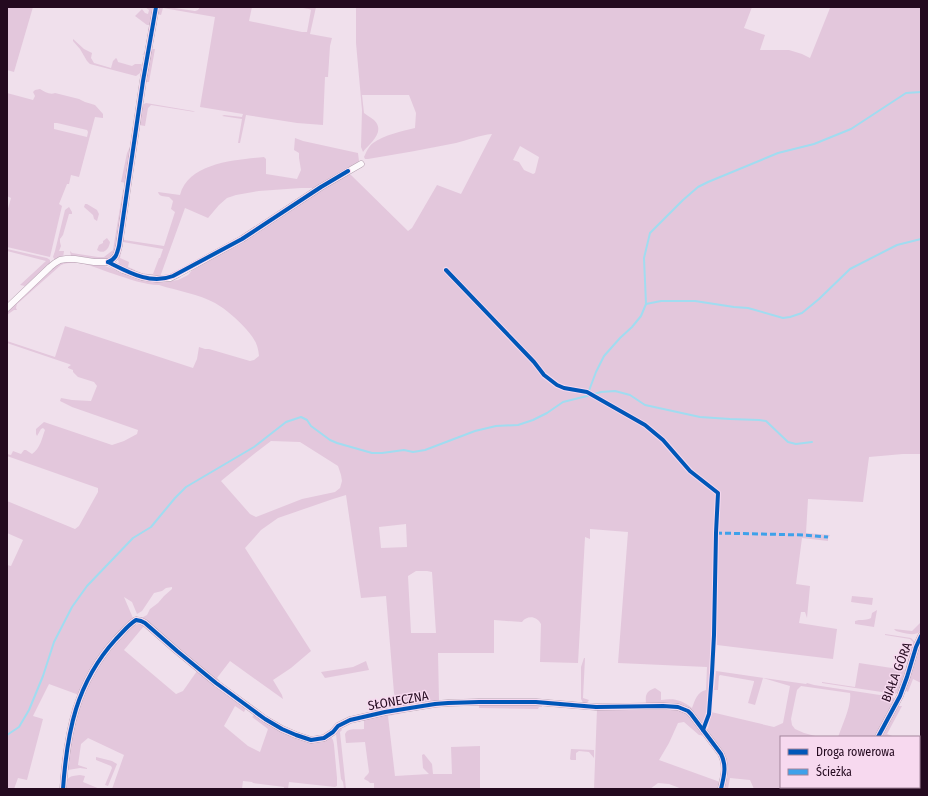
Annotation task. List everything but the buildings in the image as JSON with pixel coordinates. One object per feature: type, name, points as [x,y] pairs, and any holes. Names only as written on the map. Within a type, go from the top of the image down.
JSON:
[{"type":"street","points":[[108,262],[117,256],[119,246],[143,81],[156,7]]},
{"type":"street","points":[[7,308],[55,262],[60,260],[75,259],[94,262],[108,262],[123,270],[142,277],[162,279],[173,276],[242,239],[321,186],[361,164]]},
{"type":"street","name":"SŁONECZNA","points":[[63,789],[69,739],[83,688],[99,660],[115,640],[132,622],[136,620],[145,623],[216,683],[265,719],[282,729],[311,740],[324,738],[333,732],[338,726],[350,720],[385,712],[435,704],[536,702],[596,707],[678,707],[688,711],[691,714],[724,759],[725,770],[721,789]]},
{"type":"street","name":"BIAŁA GÓRA","points":[[879,736],[900,696],[921,636]]},
{"type":"shaded area","points":[[7,7],[33,7],[14,72],[7,70]]},
{"type":"shaded area","points":[[145,7],[155,7],[146,54],[142,55],[145,52],[149,25],[135,16],[142,9],[148,14],[149,10]]},
{"type":"shaded area","points":[[159,7],[195,11],[200,7],[252,7],[249,21],[307,32],[311,10],[297,7],[316,7],[310,34],[332,38],[328,77],[325,77],[323,125],[297,123],[246,115],[240,143],[238,143],[242,119],[222,116],[242,117],[243,114],[200,107],[215,17],[163,8],[161,15],[157,14]]},
{"type":"shaded area","points":[[356,7],[752,7],[744,28],[765,35],[760,50],[789,50],[810,58],[830,8],[828,7],[921,7],[921,454],[869,457],[863,502],[808,499],[806,533],[830,535],[828,541],[802,538],[796,584],[810,586],[807,618],[805,612],[801,612],[799,623],[837,629],[833,659],[717,645],[717,637],[712,635],[707,708],[703,724],[688,708],[680,704],[646,703],[647,693],[655,688],[661,692],[661,700],[678,700],[692,708],[698,694],[706,690],[707,667],[618,663],[628,532],[590,529],[590,539],[585,537],[578,663],[540,662],[541,624],[537,619],[529,617],[522,622],[494,620],[494,653],[438,653],[439,701],[405,707],[398,702],[394,693],[386,596],[361,598],[346,495],[278,518],[261,530],[245,548],[311,651],[291,668],[273,680],[283,699],[230,661],[217,678],[220,681],[218,682],[141,618],[147,615],[150,609],[172,589],[172,587],[154,593],[142,611],[137,614],[132,602],[124,597],[133,618],[114,638],[79,695],[49,684],[33,716],[43,719],[27,780],[18,778],[14,789],[7,789],[7,565],[11,566],[23,540],[7,533],[7,501],[75,529],[79,526],[98,492],[98,488],[7,456],[7,454],[11,455],[13,451],[21,454],[24,450],[32,454],[35,452],[45,430],[43,428],[41,429],[37,436],[36,429],[44,422],[112,445],[137,434],[138,430],[72,407],[60,401],[61,398],[91,401],[97,386],[94,382],[78,377],[73,370],[68,368],[71,365],[69,364],[7,343],[7,341],[55,357],[65,326],[193,368],[197,359],[199,347],[250,361],[259,356],[257,345],[249,332],[232,315],[215,303],[195,295],[159,285],[137,281],[81,263],[68,263],[61,265],[17,304],[17,310],[14,310],[7,315],[7,311],[57,264],[63,261],[75,261],[105,266],[136,277],[169,281],[178,280],[188,275],[195,267],[348,173],[408,231],[412,228],[437,185],[461,194],[492,134],[483,135],[456,143],[365,159],[364,157],[368,148],[377,140],[415,128],[416,113],[409,95],[362,95],[364,113],[374,120],[378,129],[376,137],[363,152],[361,147],[362,110],[356,43]],"holes":[[[520,146],[539,157],[535,173],[533,174],[524,170],[519,162],[513,160]],[[271,441],[300,442],[338,466],[342,481],[340,488],[335,492],[302,499],[256,517],[250,514],[221,481]],[[406,524],[407,547],[381,548],[379,527]],[[416,571],[432,572],[436,633],[411,633],[408,576]]]},
{"type":"shaded area","points":[[73,39],[84,49],[92,53],[91,58],[94,63],[111,68],[113,61],[116,58],[118,62],[132,66],[135,64],[141,64],[140,73],[136,76],[90,64]]},
{"type":"shaded area","points":[[151,49],[155,49],[149,82],[146,82]]},
{"type":"shaded area","points":[[40,89],[49,93],[79,99],[95,105],[103,114],[103,118],[95,117],[79,177],[71,175],[69,184],[67,184],[59,204],[62,206],[50,257],[7,247],[7,212],[11,198],[7,196],[7,93],[33,100],[35,96],[33,92]],"holes":[[[54,123],[87,130],[87,137],[54,129]]]},
{"type":"shaded area","points":[[146,103],[195,112],[151,105],[148,108],[145,126],[139,125],[142,105]]},
{"type":"shaded area","points":[[295,138],[358,153],[359,161],[314,188],[259,191],[227,198],[208,218],[185,208],[160,277],[148,277],[146,273],[148,275],[153,274],[163,249],[123,242],[120,258],[129,262],[128,267],[135,270],[137,273],[139,271],[137,274],[124,269],[119,264],[118,259],[123,237],[124,240],[164,246],[175,212],[171,209],[173,201],[169,197],[161,196],[158,192],[180,195],[185,184],[203,169],[228,162],[264,157],[266,159],[266,174],[297,179],[301,170],[299,153],[294,150]]},
{"type":"shaded area","points":[[130,147],[126,183],[121,182],[127,153]]},
{"type":"shaded area","points":[[123,190],[126,190],[115,253],[108,259],[101,261],[71,256],[70,251],[72,253],[104,257],[113,250]]},
{"type":"shaded area","points":[[85,204],[97,210],[99,214],[97,221],[84,207]]},
{"type":"shaded area","points":[[69,207],[72,214],[69,214],[63,235],[60,239],[61,246],[59,251],[64,251],[63,258],[55,260],[53,257],[65,210]]},
{"type":"shaded area","points":[[107,238],[110,242],[109,247],[104,252],[97,250],[99,245]]},
{"type":"shaded area","points":[[7,249],[47,258],[50,260],[50,264],[25,286],[20,285],[46,261],[7,251]]},
{"type":"shaded area","points":[[852,596],[873,598],[872,605],[851,602]]},
{"type":"shaded area","points":[[877,610],[874,627],[855,624],[855,621],[871,618],[872,613]]},
{"type":"shaded area","points":[[921,622],[921,631],[915,634],[896,631],[894,629],[912,631]]},
{"type":"shaded area","points":[[138,624],[144,626],[124,650],[176,694],[183,691],[197,671],[246,708],[244,712],[235,706],[224,726],[248,746],[260,752],[268,729],[252,717],[255,714],[316,742],[322,742],[331,737],[334,745],[337,786],[289,782],[288,789],[284,789],[284,787],[243,781],[242,789],[112,789],[124,755],[88,738],[81,744],[78,765],[87,769],[80,768],[68,770],[70,744],[84,693],[99,664],[121,638],[133,626]]},
{"type":"shaded area","points":[[885,634],[911,638],[915,642],[899,692],[895,694],[822,683],[855,687],[859,663],[905,670],[913,642],[910,639]]},
{"type":"shaded area","points":[[921,640],[921,683],[913,679],[908,692],[905,690]]},
{"type":"shaded area","points":[[584,658],[583,698],[589,700],[587,703],[583,703],[581,699],[581,667]]},
{"type":"shaded area","points":[[366,661],[369,670],[325,678],[321,672],[353,667]]},
{"type":"shaded area","points":[[716,671],[807,683],[893,697],[895,700],[877,736],[838,736],[848,709],[850,693],[801,686],[797,690],[791,719],[792,725],[795,729],[815,736],[780,736],[780,788],[823,789],[754,789],[750,780],[730,778],[728,789],[724,789],[728,772],[727,762],[722,752],[706,730],[708,728],[711,712],[774,727],[783,723],[790,686],[763,678],[755,705],[748,703],[754,681],[720,675],[718,690],[714,690]]},
{"type":"shaded area","points":[[469,704],[542,704],[542,707],[539,707],[538,709],[479,708],[479,705],[469,706]]},
{"type":"shaded area","points":[[898,706],[902,706],[887,734],[892,736],[883,736]]},
{"type":"shaded area","points":[[668,708],[686,712],[705,736],[699,735],[684,722],[678,723],[659,760],[720,782],[718,789],[682,789],[669,784],[658,783],[650,789],[594,789],[597,709]]},
{"type":"shaded area","points":[[402,711],[403,713],[388,716],[395,776],[429,774],[423,768],[422,755],[424,754],[432,764],[433,774],[452,774],[451,747],[480,746],[480,789],[374,789],[374,783],[370,783],[364,779],[369,772],[365,742],[346,743],[345,734],[349,730],[364,729],[364,719]]},
{"type":"shaded area","points":[[339,727],[342,730],[340,732],[346,789],[344,789],[341,779],[336,734]]},
{"type":"shaded area","points":[[571,749],[594,750],[594,758],[589,752],[579,751],[576,753],[576,760],[571,760]]},
{"type":"shaded area","points":[[96,757],[112,761],[117,764],[108,786],[105,785],[112,768],[111,766],[96,760]]},
{"type":"shaded area","points":[[80,775],[85,776],[83,782],[100,789],[65,789],[66,782],[69,778]]},
{"type":"waterway","points":[[7,735],[19,727],[29,710],[43,676],[54,642],[72,607],[87,586],[133,538],[151,527],[186,487],[254,447],[286,422],[301,417],[307,420],[311,426],[330,440],[337,443],[372,453],[404,450],[413,452],[425,450],[475,431],[496,426],[518,425],[547,413],[563,402],[587,396],[604,356],[641,316],[646,304],[644,258],[650,233],[683,200],[698,187],[708,182],[778,153],[814,144],[851,129],[906,93],[921,92]]},
{"type":"waterway","points":[[646,304],[661,301],[695,301],[748,308],[783,318],[790,317],[802,313],[850,269],[897,245],[921,239]]},
{"type":"waterway","points":[[587,396],[601,392],[615,391],[630,395],[645,405],[700,417],[766,421],[788,442],[796,444],[812,442]]},
{"type":"marked path","points":[[716,533],[828,537]]},
{"type":"cycle path","points":[[108,262],[116,256],[119,246],[143,81],[156,7]]},
{"type":"cycle path","points":[[108,262],[131,273],[148,278],[156,279],[173,276],[242,239],[348,171]]},
{"type":"cycle path","points":[[446,270],[534,362],[544,375],[557,385],[564,388],[587,392],[645,425],[663,440],[690,471],[718,493],[712,673],[709,714],[703,730]]},
{"type":"cycle path","points":[[63,789],[67,748],[71,728],[83,691],[91,673],[102,656],[130,624],[136,620],[145,623],[216,683],[265,719],[282,729],[311,740],[324,738],[333,732],[338,726],[350,720],[385,712],[435,704],[536,702],[596,707],[678,707],[688,711],[691,714],[721,754],[724,763],[724,775],[721,789]]},
{"type":"cycle path","points":[[879,736],[900,696],[921,636]]}]
